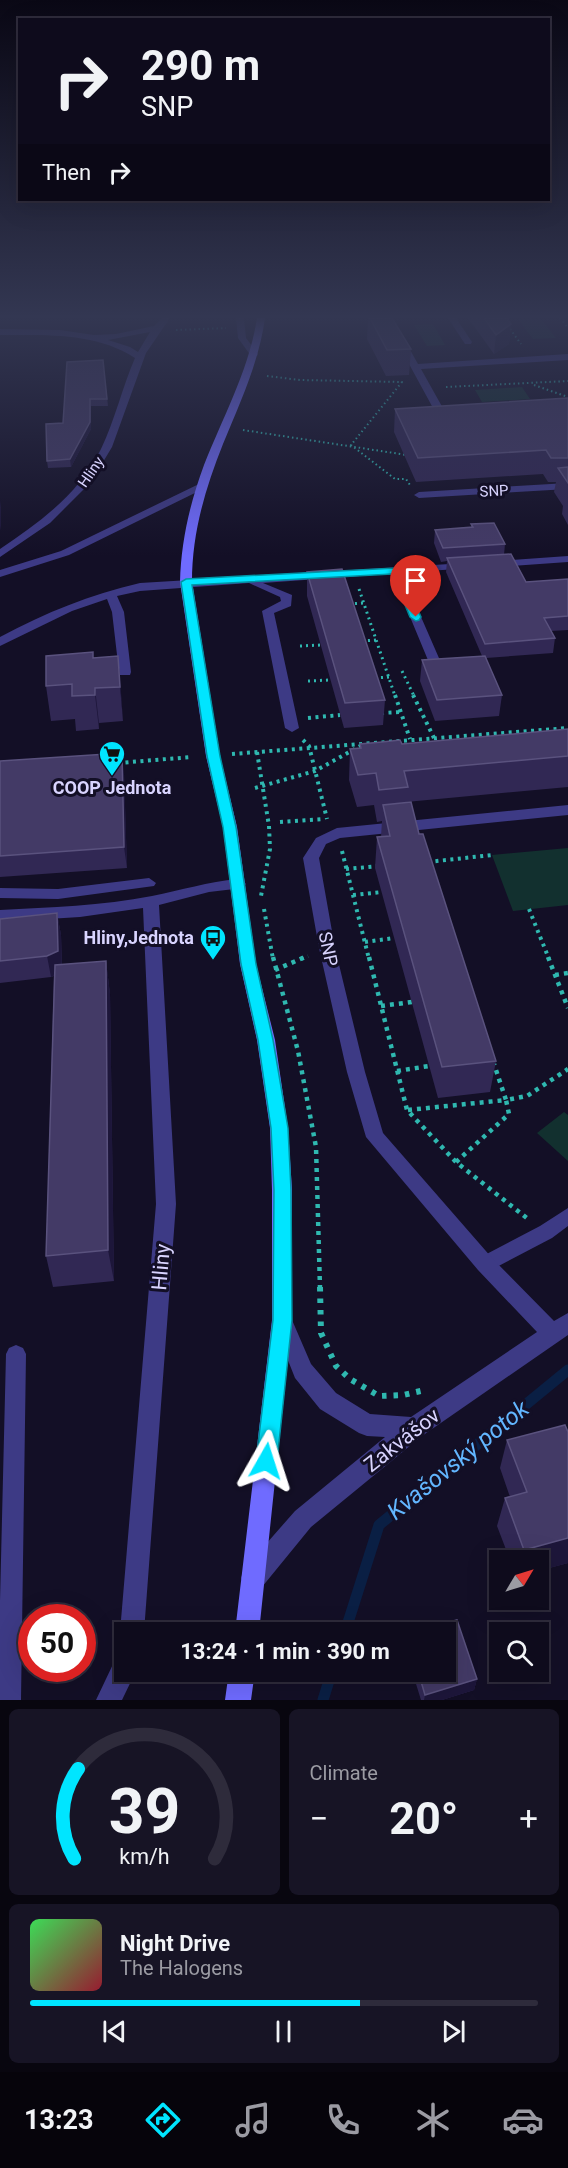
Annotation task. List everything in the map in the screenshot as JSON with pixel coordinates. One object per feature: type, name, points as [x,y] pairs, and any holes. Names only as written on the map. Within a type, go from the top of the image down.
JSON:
[{"type":"main road","points":[[237,397],[201,486],[185,560],[186,582],[213,756],[230,827],[248,964],[266,1040],[279,1128],[282,1190],[282,1320],[248,1622]]},
{"type":"main road","points":[[238,1700],[240,1682]]},
{"type":"street","name":"Hliny","points":[[0,554],[62,508],[97,468],[125,397]]},
{"type":"street","points":[[432,397],[443,419]]},
{"type":"street","points":[[0,574],[65,553],[201,486]]},
{"type":"street","name":"SNP","points":[[419,495],[568,486]]},
{"type":"street","points":[[0,642],[65,608],[110,593],[140,587],[186,582],[245,581],[568,559]]},
{"type":"street","points":[[245,581],[286,595],[287,603],[268,612],[291,724]]},
{"type":"street","points":[[110,593],[118,612],[125,672]]},
{"type":"street","points":[[336,826],[424,825],[568,810]]},
{"type":"street","name":"SNP","points":[[336,826],[321,841],[311,858],[327,948],[356,1072],[375,1137],[485,1264],[560,1328]]},
{"type":"street","points":[[0,916],[80,911],[150,893],[238,885]]},
{"type":"street","name":"Hliny","points":[[133,1622],[166,1204],[150,893]]},
{"type":"street","points":[[282,1320],[303,1371],[328,1401],[367,1425],[414,1428]]},
{"type":"street","name":"Zakvášov","points":[[253,1578],[303,1519],[414,1428],[560,1328]]},
{"type":"street","points":[[109,1700],[118,1682]]},
{"type":"lane","points":[[396,571],[436,665]]},
{"type":"lane","points":[[0,893],[150,893]]},
{"type":"lane","points":[[485,1264],[546,1232],[568,1216]]},
{"type":"lane","points":[[9,1700],[16,1354]]},
{"type":"path","points":[[351,445],[390,397]]},
{"type":"path","points":[[239,429],[351,445],[398,455],[410,455]]},
{"type":"path","points":[[351,445],[395,478],[406,479],[419,495]]},
{"type":"path","points":[[353,574],[410,739]]},
{"type":"path","points":[[345,604],[363,603]]},
{"type":"path","points":[[357,642],[376,640]]},
{"type":"path","points":[[300,646],[321,645]]},
{"type":"path","points":[[402,670],[436,745]]},
{"type":"path","points":[[369,679],[389,677]]},
{"type":"path","points":[[308,681],[330,680]]},
{"type":"path","points":[[380,713],[401,712]]},
{"type":"path","points":[[325,819],[309,746],[291,724],[340,715]]},
{"type":"path","points":[[213,756],[309,746],[568,728]]},
{"type":"path","points":[[559,729],[564,738]]},
{"type":"path","points":[[495,732],[499,740]]},
{"type":"path","points":[[367,742],[371,753]]},
{"type":"path","points":[[255,788],[315,771],[367,742]]},
{"type":"path","points":[[256,752],[269,826],[270,849],[261,894],[275,970],[298,1051],[316,1147],[321,1334],[336,1366],[350,1379],[378,1396],[403,1395],[434,1388]]},
{"type":"path","points":[[116,763],[192,757]]},
{"type":"path","points":[[280,822],[325,819],[336,826],[407,1110],[456,1162],[546,1232]]},
{"type":"path","points":[[424,825],[426,863],[429,872]]},
{"type":"path","points":[[426,863],[492,855]]},
{"type":"path","points":[[346,869],[381,866]]},
{"type":"path","points":[[353,895],[382,892]]},
{"type":"path","points":[[529,909],[568,1008]]},
{"type":"path","points":[[365,942],[394,938]]},
{"type":"path","points":[[275,970],[327,948]]},
{"type":"path","points":[[555,975],[568,973]]},
{"type":"path","points":[[381,1006],[412,1002]]},
{"type":"path","points":[[456,1162],[509,1114],[492,1059]]},
{"type":"path","points":[[397,1071],[429,1066]]},
{"type":"path","points":[[407,1110],[527,1096],[568,1069]]},
{"type":"green space","points":[[479,397],[530,399],[482,402]]},
{"type":"green space","points":[[568,848],[568,905],[513,911],[492,855]]},
{"type":"green space","points":[[564,1112],[568,1115],[568,1161],[537,1133]]},
{"type":"building","points":[[65,397],[107,397],[90,399],[90,422],[70,459],[47,461],[46,424],[63,423]]},
{"type":"building","points":[[568,398],[568,458],[551,458],[546,450],[418,458],[395,409]]},
{"type":"building","points":[[568,467],[568,483],[558,468]]},
{"type":"building","points":[[494,523],[505,544],[443,548],[435,530],[473,527],[471,524]]},
{"type":"building","points":[[511,554],[526,582],[568,579],[568,616],[544,618],[555,638],[485,644],[447,558]]},
{"type":"building","points":[[342,569],[385,700],[345,703],[307,572]]},
{"type":"building","points":[[93,652],[93,658],[118,656],[120,687],[95,688],[95,695],[72,696],[72,684],[46,686],[46,656]]},
{"type":"building","points":[[485,656],[502,695],[437,700],[422,660]]},
{"type":"building","points":[[568,729],[568,756],[404,771],[408,787],[379,790],[376,773],[358,775],[350,749],[361,748],[360,744],[400,740],[402,744]]},
{"type":"building","points":[[122,753],[124,847],[0,856],[0,761]]},
{"type":"building","points":[[411,802],[419,834],[423,834],[496,1061],[442,1067],[377,837],[390,836],[383,805]]},
{"type":"building","points":[[57,913],[58,951],[47,956],[0,961],[0,919]]},
{"type":"building","points":[[106,961],[108,1250],[46,1256],[55,965]]},
{"type":"building","points":[[565,1425],[568,1432],[568,1538],[524,1550],[505,1498],[527,1492],[507,1440]]},
{"type":"building","points":[[457,1620],[477,1679],[425,1695],[421,1682],[456,1682],[456,1622],[450,1622]]},
{"type":"waterway","name":"Kvašovský potok","points":[[348,1622],[379,1525],[568,1370]]},
{"type":"waterway","name":"Kvašovský potok","points":[[323,1700],[329,1682]]},
{"type":"place","name":"COOP Jednota","points":[[112,777]]},
{"type":"place","name":"Hliny,Jednota","points":[[213,961]]},
{"type":"route","points":[[266,1461],[282,1320],[282,1190],[279,1128],[266,1040],[248,964],[230,827],[213,756],[186,582],[227,582],[396,571],[416,617]]}]
